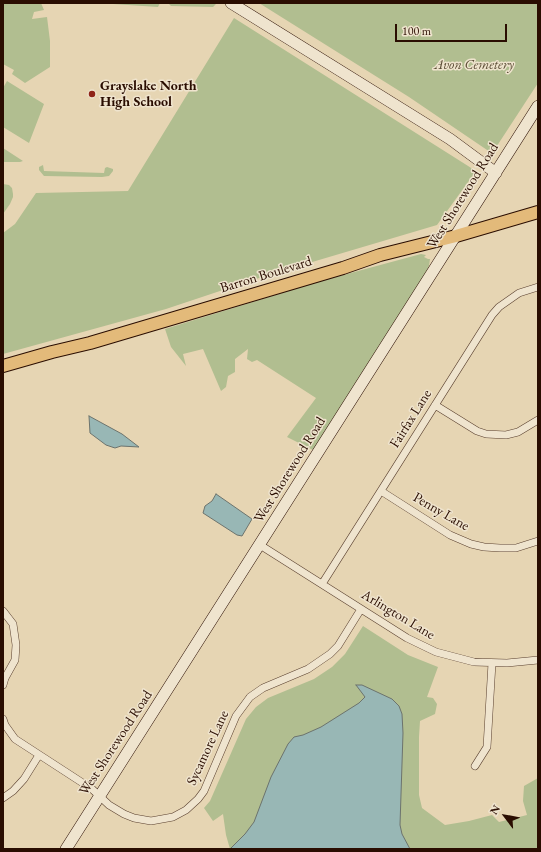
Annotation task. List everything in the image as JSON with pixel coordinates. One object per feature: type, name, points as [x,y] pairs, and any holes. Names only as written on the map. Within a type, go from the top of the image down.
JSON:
[{"type":"main road","points":[[231,3],[450,139],[497,170]]},
{"type":"main road","points":[[242,3],[438,127],[497,170]]},
{"type":"main road","name":"West Shorewood Road","points":[[66,849],[538,106]]},
{"type":"main road","name":"Barron Boulevard","points":[[3,366],[90,343],[380,256],[538,212]]},
{"type":"street","name":"Fairfax Lane","points":[[322,584],[492,315],[499,307],[514,296],[538,287]]},
{"type":"street","points":[[435,405],[477,431],[486,434],[506,435],[518,432],[538,420]]},
{"type":"street","name":"Penny Lane","points":[[380,491],[450,535],[471,544],[484,547],[511,548],[538,541]]},
{"type":"street","name":"Arlington Lane","points":[[260,544],[407,638],[436,652],[474,662],[507,664],[538,660]]},
{"type":"street","name":"Sycamore Lane","points":[[3,719],[5,725],[15,739],[92,789],[109,805],[124,814],[142,820],[160,820],[186,810],[204,791],[236,716],[250,697],[263,688],[308,669],[330,654],[338,646],[361,609]]},
{"type":"street","points":[[3,611],[13,624],[16,646],[15,660],[5,678],[3,685]]},
{"type":"street","points":[[475,766],[487,747],[492,663]]},
{"type":"street","points":[[3,798],[13,791],[24,779],[39,755]]},
{"type":"green space","points":[[3,3],[41,3],[44,10],[34,12],[32,19],[47,17],[50,41],[50,67],[25,83],[12,74],[14,70],[3,64]]},
{"type":"green space","points":[[98,3],[160,3],[158,7]]},
{"type":"green space","points":[[168,3],[216,4],[213,7],[171,6]]},
{"type":"green space","name":"Avon Cemetery","points":[[259,3],[538,3],[538,83],[493,152],[490,152],[409,97]]},
{"type":"green space","points":[[234,18],[476,171],[437,225],[265,276],[166,309],[3,354],[3,233],[15,224],[36,193],[128,191]]},
{"type":"green space","points":[[7,81],[44,104],[29,143],[3,127],[3,88]]},
{"type":"green space","points":[[3,148],[23,161],[3,162]]},
{"type":"green space","points":[[43,165],[44,171],[104,173],[105,168],[107,167],[113,169],[113,171],[109,176],[102,177],[44,176],[39,170],[39,167]]},
{"type":"green space","points":[[3,184],[9,185],[12,188],[13,197],[3,214]]},
{"type":"green space","points":[[421,254],[426,255],[424,257],[430,259],[426,272],[313,450],[287,437],[316,398],[257,360],[252,362],[247,359],[248,349],[235,359],[235,372],[228,376],[226,387],[221,391],[203,349],[183,354],[186,366],[171,347],[165,329],[321,281]]},
{"type":"green space","points":[[363,626],[408,655],[438,667],[427,697],[433,698],[437,704],[435,714],[420,721],[419,795],[422,808],[445,825],[492,815],[499,822],[527,815],[523,801],[524,786],[538,778],[538,849],[230,849],[223,814],[213,821],[204,808],[210,801],[246,719],[256,707],[268,698],[314,679],[332,667],[345,654]]},
{"type":"water","points":[[89,416],[122,434],[139,447],[121,446],[115,448],[106,445],[90,433]]},
{"type":"water","points":[[216,494],[252,519],[242,536],[237,535],[203,513],[205,506],[212,501]]},
{"type":"water","points":[[356,685],[362,685],[392,699],[399,706],[402,714],[403,733],[400,825],[402,834],[410,849],[230,849],[245,834],[254,822],[271,777],[288,744],[294,737],[303,735],[321,727],[359,703],[365,697]]},
{"type":"place","name":"Grayslake North High School","points":[[92,94]]}]
